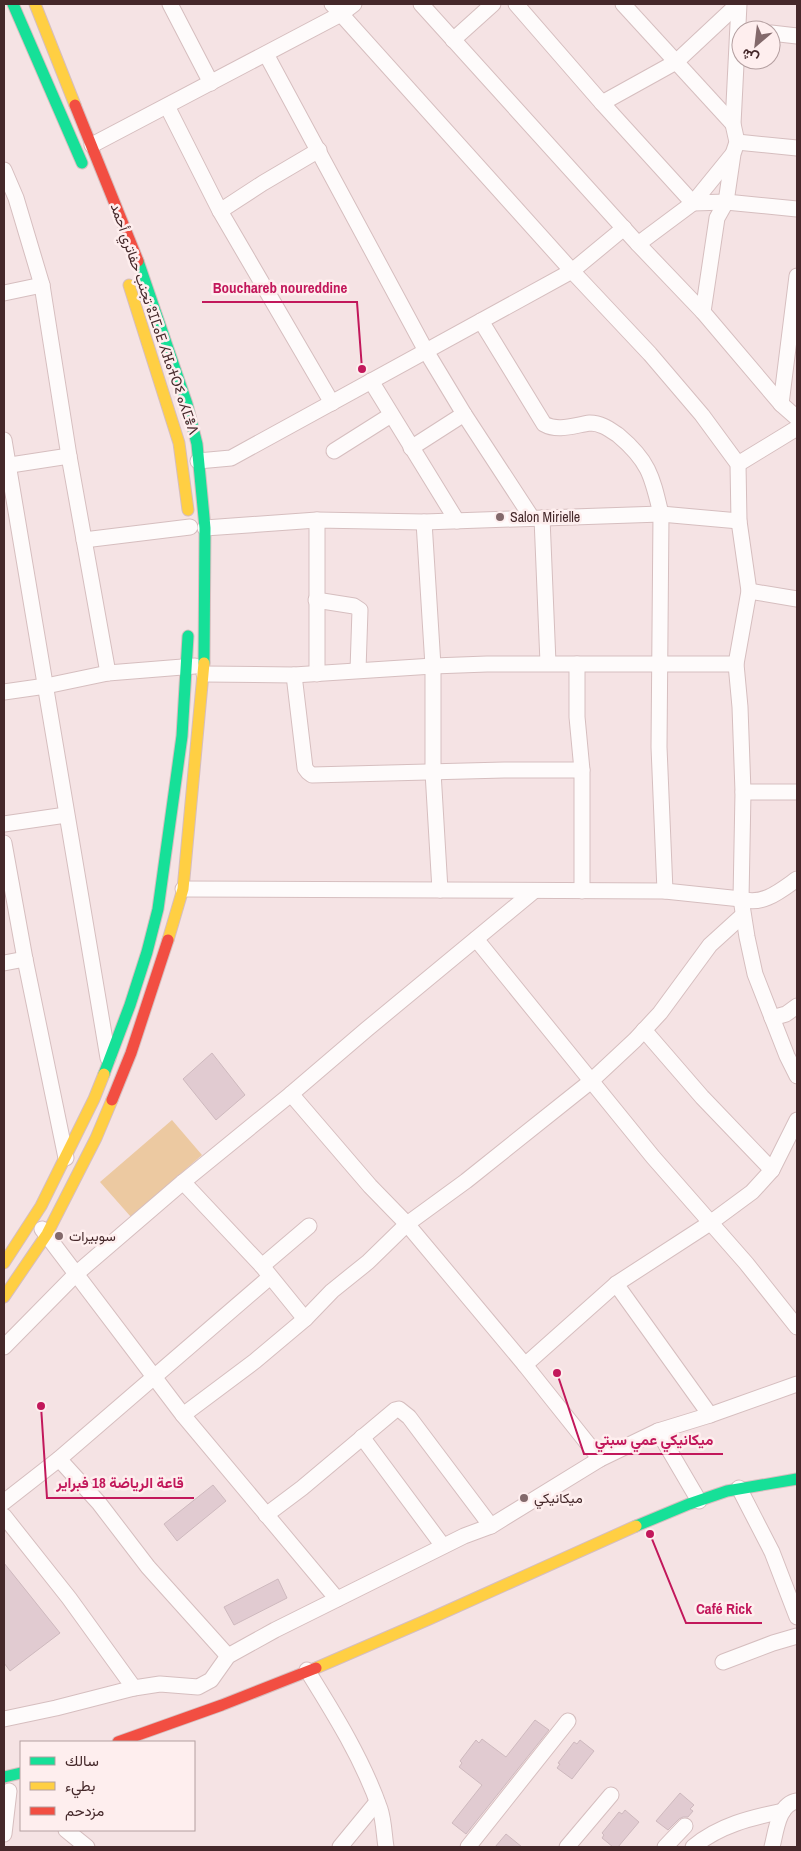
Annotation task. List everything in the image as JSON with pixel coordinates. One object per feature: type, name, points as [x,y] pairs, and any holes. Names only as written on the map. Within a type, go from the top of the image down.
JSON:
[{"type":"main road","points":[[13,4],[86,172]]},
{"type":"main road","name":"تجنب حفاتري أحمد ⵓⵊⵎⴰⴹ ⵃⴼⴰⵜⵔⵉ ⴰⵃⵎⴻⴷ","points":[[4,1297],[47,1234],[96,1138],[132,1053],[162,962],[183,889],[204,670],[195,530],[197,444],[177,376],[140,265],[35,4]]},
{"type":"main road","name":"تجنب حفاتري أحمد ⵓⵊⵎⴰⴹ ⵃⴼⴰⵜⵔⵉ ⴰⵃⵎⴻⴷ","points":[[126,276],[179,443],[195,530]]},
{"type":"main road","points":[[4,1263],[32,1220],[66,1158],[94,1099],[141,970],[158,910],[182,736],[189,622]]},
{"type":"main road","points":[[121,1741],[187,1719],[307,1670],[529,1575],[630,1528],[698,1501],[760,1483],[797,1479]]},
{"type":"main road","points":[[10,1788],[20,1774]]},
{"type":"street","points":[[170,4],[211,83]]},
{"type":"street","points":[[92,145],[266,54],[336,9],[354,4]]},
{"type":"street","points":[[421,4],[638,244],[703,312],[782,404],[797,418]]},
{"type":"street","points":[[454,40],[493,4]]},
{"type":"street","points":[[516,4],[602,103],[693,203],[726,202],[797,209]]},
{"type":"street","points":[[623,4],[734,124]]},
{"type":"street","points":[[602,103],[676,62],[739,4]]},
{"type":"street","points":[[739,4],[739,20]]},
{"type":"street","points":[[336,9],[572,271],[656,361],[702,415],[738,464],[739,521],[749,591],[736,664],[740,707],[743,792],[741,899],[755,974],[787,1056],[797,1076]]},
{"type":"street","points":[[781,34],[797,36]]},
{"type":"street","points":[[266,54],[426,351],[464,414],[537,518],[548,663]]},
{"type":"street","points":[[703,312],[717,218],[726,202],[735,148],[734,124],[737,70]]},
{"type":"street","points":[[167,106],[220,211],[332,402]]},
{"type":"street","points":[[638,244],[693,203],[735,148]]},
{"type":"street","points":[[735,148],[797,148]]},
{"type":"street","points":[[220,211],[319,150]]},
{"type":"street","points":[[4,170],[16,198],[42,285],[69,456],[108,674]]},
{"type":"street","points":[[198,460],[231,458],[572,271],[624,228]]},
{"type":"street","points":[[782,404],[797,276]]},
{"type":"street","points":[[4,294],[42,285]]},
{"type":"street","points":[[481,321],[544,424],[555,428],[592,423],[611,430],[635,449],[647,466],[653,482],[661,514],[659,748],[665,892]]},
{"type":"street","points":[[371,381],[457,521]]},
{"type":"street","points":[[411,448],[464,414]]},
{"type":"street","points":[[334,451],[391,415]]},
{"type":"street","points":[[738,464],[797,428]]},
{"type":"street","points":[[4,440],[6,466],[46,686],[109,1062]]},
{"type":"street","points":[[6,466],[69,456]]},
{"type":"street","points":[[84,540],[317,520],[424,522],[661,514],[739,521]]},
{"type":"street","points":[[317,520],[317,674]]},
{"type":"street","points":[[424,522],[433,666],[433,772],[440,890]]},
{"type":"street","points":[[749,591],[797,599]]},
{"type":"street","points":[[316,600],[354,606],[360,610],[358,670]]},
{"type":"street","points":[[4,692],[108,674],[187,667],[204,670],[294,675],[433,666],[548,663],[736,664]]},
{"type":"street","points":[[576,664],[577,717],[582,770],[582,891]]},
{"type":"street","points":[[294,675],[305,768],[308,772],[319,775],[582,770]]},
{"type":"street","points":[[743,792],[797,792]]},
{"type":"street","points":[[4,824],[66,814]]},
{"type":"street","points":[[4,843],[25,959],[66,1158]]},
{"type":"street","points":[[183,889],[665,892],[741,899],[750,902],[766,899],[797,879]]},
{"type":"street","points":[[4,1347],[76,1274],[534,891]]},
{"type":"street","points":[[183,1415],[255,1361],[305,1318],[332,1291],[368,1262],[407,1224],[466,1181],[590,1082],[660,1014],[710,945],[743,915]]},
{"type":"street","points":[[476,939],[590,1082],[653,1158],[746,1263],[797,1327]]},
{"type":"street","points":[[4,963],[25,959]]},
{"type":"street","points":[[772,1018],[786,1014],[797,1006]]},
{"type":"street","points":[[644,1030],[702,1097],[772,1170]]},
{"type":"street","points":[[292,1094],[370,1186],[407,1224],[525,1365],[600,1460]]},
{"type":"street","points":[[525,1365],[616,1284],[710,1223],[752,1192],[772,1170],[797,1120]]},
{"type":"street","points":[[184,1182],[305,1318]]},
{"type":"street","points":[[32,1220],[47,1234],[183,1415],[337,1599]]},
{"type":"street","points":[[4,1502],[59,1459],[154,1378],[266,1272],[309,1226]]},
{"type":"street","points":[[616,1284],[710,1415]]},
{"type":"street","points":[[4,1719],[134,1688],[160,1684],[198,1687],[212,1680],[228,1656],[275,1630],[443,1546],[491,1526],[600,1460],[658,1431],[797,1384]]},
{"type":"street","points":[[266,1515],[302,1488],[395,1410],[399,1410],[404,1412],[491,1526]]},
{"type":"street","points":[[658,1431],[698,1501]]},
{"type":"street","points":[[362,1437],[443,1546]]},
{"type":"street","points":[[59,1459],[99,1503],[148,1567],[228,1656]]},
{"type":"street","points":[[739,1488],[772,1552],[797,1617]]},
{"type":"street","points":[[4,1516],[69,1598],[134,1688]]},
{"type":"street","points":[[723,1662],[772,1643],[797,1636]]},
{"type":"street","points":[[307,1670],[362,1766],[380,1811],[386,1847]]},
{"type":"street","points":[[468,1847],[568,1721]]},
{"type":"street","points":[[4,1834],[10,1788]]},
{"type":"street","points":[[567,1847],[611,1795]]},
{"type":"street","points":[[772,1847],[783,1811],[788,1805],[797,1801]]},
{"type":"street","points":[[340,1847],[377,1802]]},
{"type":"street","points":[[693,1847],[722,1828],[747,1818],[783,1811]]},
{"type":"street","points":[[665,1847],[685,1826]]},
{"type":"street","points":[[67,1831],[87,1847]]},
{"type":"shaded area","points":[[172,1120],[202,1155],[131,1217],[100,1182]]},
{"type":"building","points":[[212,1053],[245,1095],[216,1120],[183,1079]]},
{"type":"building","points":[[213,1485],[226,1501],[177,1541],[164,1524]]},
{"type":"building","points":[[4,1563],[60,1633],[10,1671],[4,1663]]},
{"type":"building","points":[[278,1579],[287,1598],[234,1625],[224,1607]]},
{"type":"building","points":[[535,1720],[549,1730],[466,1834],[452,1823],[482,1785],[459,1767],[462,1763],[460,1761],[476,1740],[479,1743],[482,1739],[506,1757]]},
{"type":"building","points":[[580,1740],[594,1751],[572,1779],[557,1768],[560,1764],[558,1763],[574,1742],[577,1744]]},
{"type":"building","points":[[680,1793],[694,1805],[690,1809],[693,1811],[688,1817],[679,1819],[668,1830],[656,1821]]},
{"type":"building","points":[[625,1810],[639,1822],[618,1847],[613,1847],[602,1838],[604,1835],[602,1833],[619,1812],[622,1814]]},
{"type":"building","points":[[506,1834],[522,1847],[495,1847]]},
{"type":"traffic: fast","points":[[13,4],[82,163]]},
{"type":"traffic: fast","points":[[138,261],[187,404],[197,444],[205,528],[204,663]]},
{"type":"traffic: fast","points":[[104,1074],[130,1005],[158,909],[182,736],[188,636]]},
{"type":"traffic: fast","points":[[636,1526],[689,1504],[727,1491],[797,1479]]},
{"type":"traffic: fast","points":[[4,1777],[20,1773]]},
{"type":"traffic: slow","points":[[35,4],[75,105]]},
{"type":"traffic: slow","points":[[129,285],[179,443],[188,510]]},
{"type":"traffic: slow","points":[[168,940],[183,889],[204,663]]},
{"type":"traffic: slow","points":[[4,1263],[41,1206],[94,1099],[104,1074]]},
{"type":"traffic: slow","points":[[4,1297],[47,1234],[96,1138],[112,1100]]},
{"type":"traffic: slow","points":[[316,1668],[636,1526]]},
{"type":"traffic: jam","points":[[75,105],[138,261]]},
{"type":"traffic: jam","points":[[112,1100],[131,1053],[168,940]]},
{"type":"traffic: jam","points":[[121,1741],[222,1705],[316,1668]]},
{"type":"place","name":"Bouchareb noureddine","points":[[362,369]]},
{"type":"place","name":"Salon Mirielle","points":[[500,517]]},
{"type":"place","name":"سوبيرات","points":[[59,1236]]},
{"type":"place","name":"ميكانيكي عمي سبتي","points":[[557,1373]]},
{"type":"place","name":"قاعة الرياضة 18 فبراير","points":[[41,1406]]},
{"type":"place","name":"ميكانيكي","points":[[524,1498]]},
{"type":"place","name":"Café Rick","points":[[650,1534]]}]
